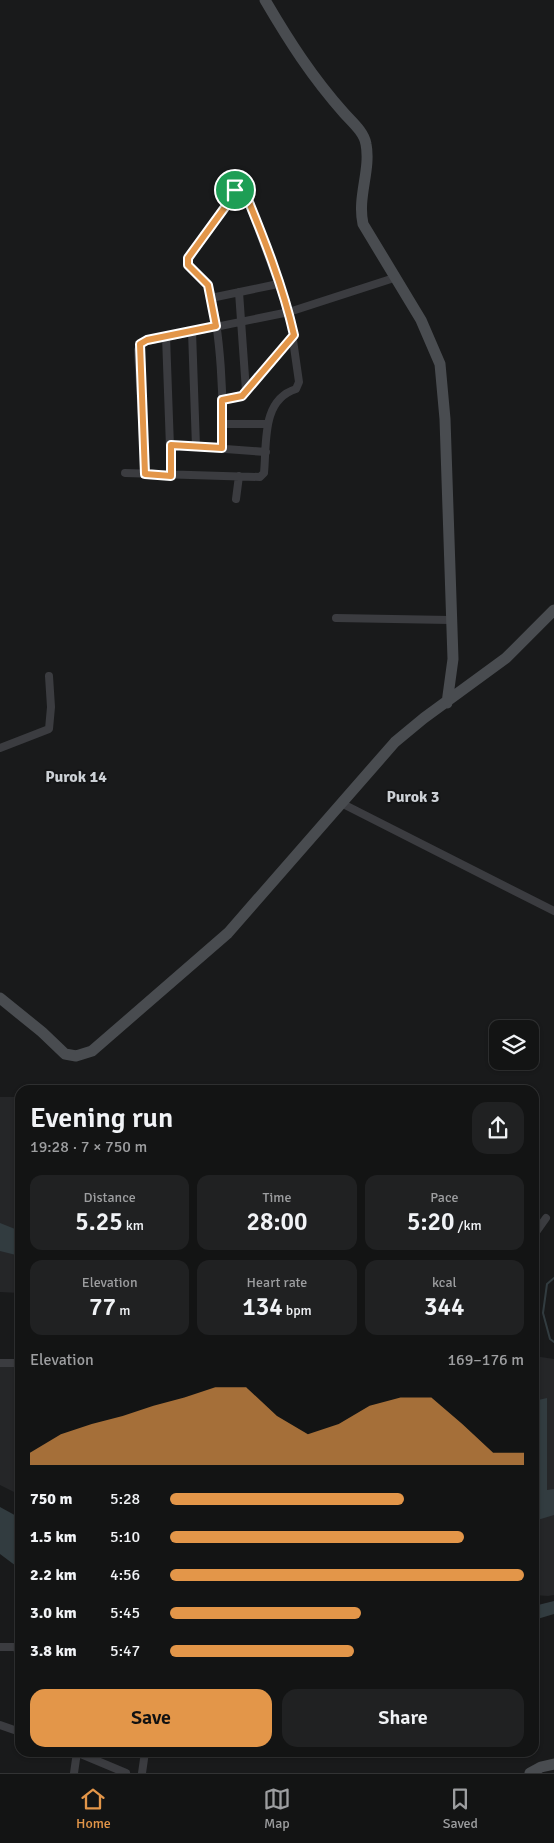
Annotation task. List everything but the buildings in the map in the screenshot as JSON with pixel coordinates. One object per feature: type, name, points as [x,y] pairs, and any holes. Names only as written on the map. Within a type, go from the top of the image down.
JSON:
[{"type":"street","points":[[265,0],[299,58],[320,86],[360,132],[366,142],[366,166],[361,207],[363,224],[421,320],[440,364],[445,420],[450,620],[453,659],[447,703]]},
{"type":"street","points":[[125,474],[171,476],[263,475],[268,424],[274,403],[280,396],[298,386],[294,335],[289,312],[252,210],[244,190],[239,188],[188,258],[188,265],[208,285],[211,298],[216,326],[222,400],[222,448]]},
{"type":"street","points":[[145,474],[138,350],[142,342],[242,320],[289,312],[394,278]]},
{"type":"street","points":[[211,298],[278,284]]},
{"type":"street","points":[[239,292],[246,391]]},
{"type":"street","points":[[192,331],[196,447]]},
{"type":"street","points":[[222,400],[240,397],[294,335]]},
{"type":"street","points":[[166,336],[171,476]]},
{"type":"street","points":[[223,424],[268,424]]},
{"type":"street","points":[[171,445],[266,452]]},
{"type":"street","points":[[236,499],[239,476]]},
{"type":"street","points":[[0,998],[42,1032],[65,1054],[76,1056],[92,1051],[228,933],[396,742],[424,718],[506,658],[554,610]]},
{"type":"street","points":[[336,618],[450,620]]},
{"type":"street","points":[[0,748],[48,728],[51,707],[48,676]]},
{"type":"street","points":[[343,804],[554,912]]},
{"type":"street","points":[[539,1228],[546,1218]]},
{"type":"street","points":[[0,1363],[15,1363]]},
{"type":"street","points":[[0,1647],[15,1647]]},
{"type":"street","points":[[0,1725],[15,1730]]},
{"type":"street","points":[[74,1773],[76,1757]]},
{"type":"street","points":[[87,1757],[126,1773]]},
{"type":"street","points":[[142,1773],[144,1757]]},
{"type":"street","points":[[530,1773],[541,1767],[554,1764]]},
{"type":"shaded area","points":[[0,1097],[15,1097],[15,1293],[0,1292]]},
{"type":"shaded area","points":[[0,1223],[15,1229],[15,1255],[0,1251]]},
{"type":"shaded area","points":[[539,1357],[554,1359],[554,1595],[539,1595]]},
{"type":"shaded area","points":[[0,1366],[15,1367],[15,1492],[0,1485]]},
{"type":"shaded area","points":[[547,1398],[547,1490],[554,1489],[554,1515],[539,1520],[539,1400]]},
{"type":"shaded area","points":[[0,1507],[15,1515],[15,1565],[0,1554]]},
{"type":"shaded area","points":[[554,1601],[554,1614],[539,1618],[539,1605]]},
{"type":"waterway","points":[[554,1278],[547,1284],[543,1313],[550,1339],[554,1342]]},
{"type":"district","name":"Purok 14","points":[[76,777]]},
{"type":"district","name":"Purok 3","points":[[413,797]]},
{"type":"route","points":[[241,188],[244,190],[289,312],[294,335],[242,396],[222,400],[222,448],[171,445],[171,476],[145,474],[138,350],[140,344],[147,340],[216,326],[208,285],[187,262],[235,190],[241,188]]}]
